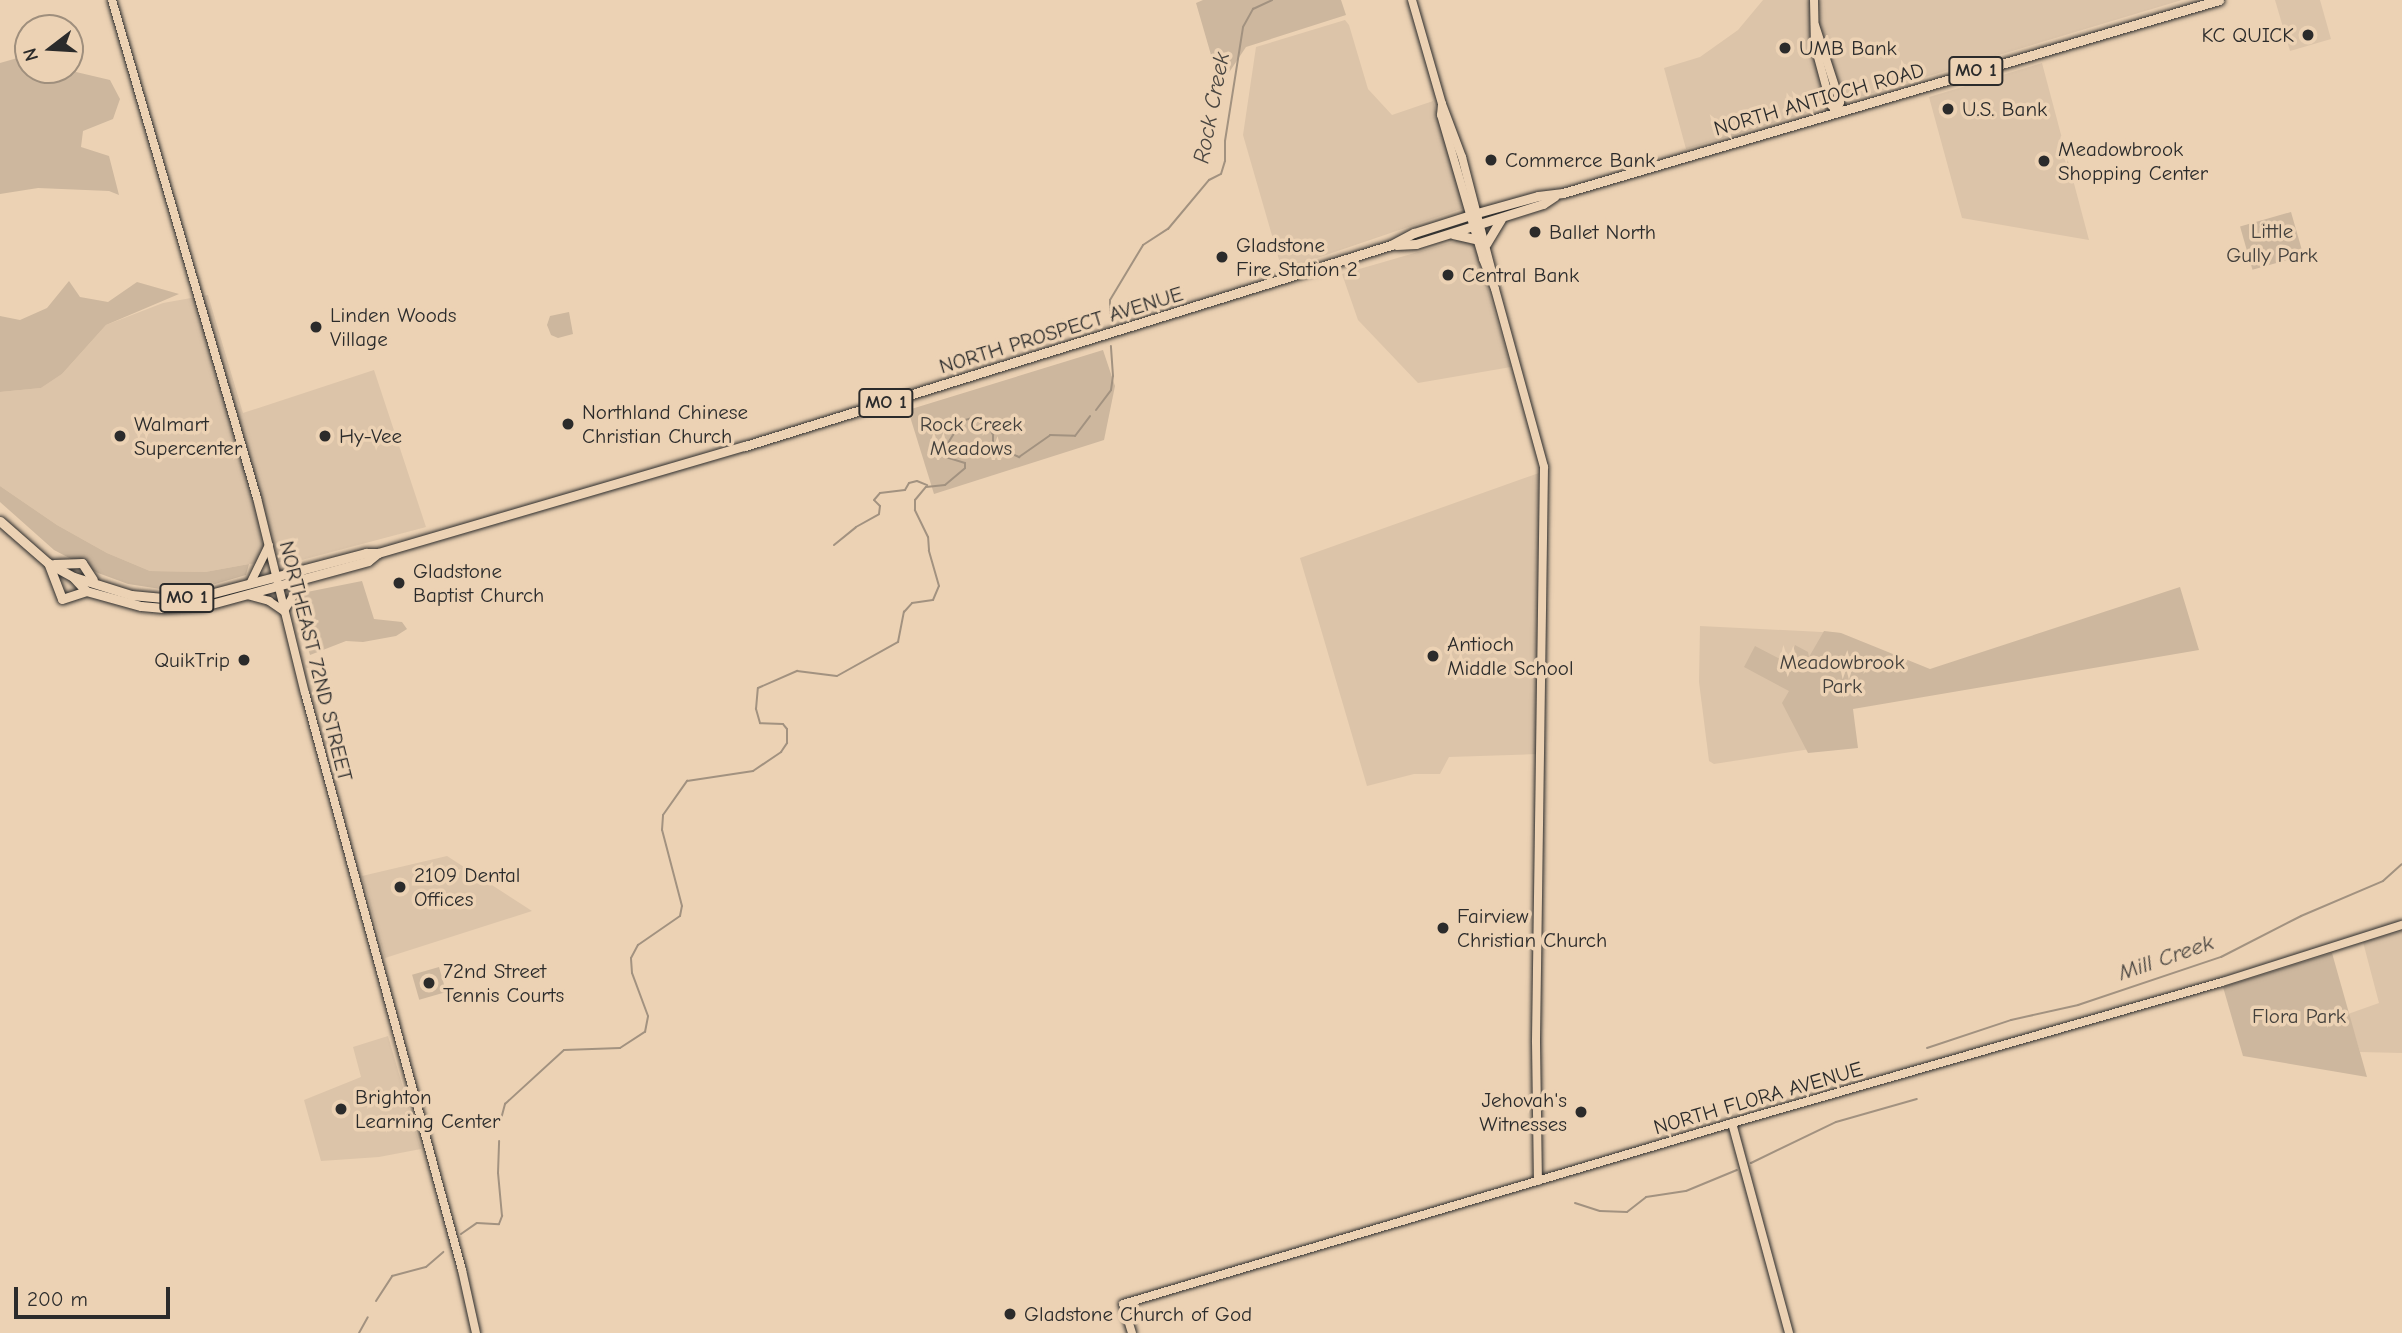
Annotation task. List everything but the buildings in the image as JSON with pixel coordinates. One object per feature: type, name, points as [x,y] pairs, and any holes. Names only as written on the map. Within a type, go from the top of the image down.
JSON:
[{"type":"main road","name":"NORTH ANTIOCH ROAD","points":[[1557,195],[2219,0]]},
{"type":"main road","name":"MO 1","points":[[1475,219],[1538,196],[1557,195]]},
{"type":"main road","name":"MO 1","points":[[1475,219],[1510,215],[1542,204],[1557,195]]},
{"type":"main road","points":[[1448,233],[1465,234],[1482,242],[1494,226],[1510,215]]},
{"type":"main road","name":"NORTH PROSPECT AVENUE","points":[[1391,245],[1416,244],[1448,233],[1475,219]]},
{"type":"main road","name":"NORTH PROSPECT AVENUE","points":[[278,581],[303,579],[368,561],[378,554],[674,468],[1391,245],[1414,233],[1475,219]]},
{"type":"main road","name":"MO 1","points":[[0,520],[48,563],[73,577],[131,595],[174,599],[278,581]]},
{"type":"main road","name":"NORTH PROSPECT AVENUE","points":[[278,581],[366,553],[378,554]]},
{"type":"main road","points":[[86,591],[62,599],[48,563],[82,563],[96,584]]},
{"type":"main road","name":"MO 1","points":[[73,577],[86,591],[141,606],[163,608],[208,605],[247,595],[278,581]]},
{"type":"street","name":"NORTHEAST 72ND STREET","points":[[112,0],[269,545],[284,611],[458,1256],[476,1333]]},
{"type":"street","points":[[1412,0],[1442,104],[1449,116],[1544,467],[1536,1042],[1538,1181]]},
{"type":"street","points":[[1814,0],[1815,25],[1840,102],[1837,112]]},
{"type":"street","points":[[250,584],[269,545]]},
{"type":"street","points":[[247,595],[269,601],[284,611],[303,579]]},
{"type":"street","name":"NORTH FLORA AVENUE","points":[[1132,1333],[1123,1304],[1732,1123],[2222,982],[2402,925]]},
{"type":"street","points":[[1732,1123],[1789,1333]]},
{"type":"shaded area","points":[[1763,0],[2182,0],[1686,149],[1664,68],[1700,57],[1738,30]]},
{"type":"shaded area","points":[[2275,0],[2320,0],[2331,39],[2290,51]]},
{"type":"shaded area","points":[[1345,20],[1349,25],[1368,89],[1392,115],[1433,101],[1464,208],[1282,270],[1243,135],[1256,47]]},
{"type":"shaded area","points":[[2042,63],[2089,240],[1962,218],[1929,97]]},
{"type":"shaded area","points":[[1463,239],[1475,247],[1511,367],[1418,383],[1358,320],[1342,274]]},
{"type":"shaded area","points":[[208,295],[243,413],[374,370],[426,527],[298,561],[249,564],[205,572],[150,571],[107,553],[57,525],[0,486],[0,392],[41,388],[62,374],[106,325],[163,303]]},
{"type":"shaded area","name":"Antioch Middle School","points":[[1539,473],[1537,754],[1449,757],[1440,774],[1414,774],[1367,786],[1300,558]]},
{"type":"shaded area","points":[[1700,626],[1841,633],[1856,742],[1714,764],[1709,761],[1699,682]]},
{"type":"shaded area","points":[[447,856],[532,911],[385,958],[362,876]]},
{"type":"shaded area","points":[[2402,931],[2402,1053],[2360,1052],[2348,1014],[2379,1003],[2363,942]]},
{"type":"shaded area","points":[[388,1036],[421,1149],[379,1157],[321,1161],[304,1100],[361,1077],[353,1047]]},
{"type":"green space","points":[[1203,0],[1341,0],[1346,15],[1246,47],[1220,86],[1196,3]]},
{"type":"green space","points":[[14,59],[14,84],[84,84],[84,74],[110,80],[120,99],[113,119],[83,131],[81,147],[109,156],[119,195],[109,191],[38,188],[0,194],[0,63]]},
{"type":"green space","name":"Little Gully Park","points":[[2291,212],[2303,255],[2252,270],[2240,227]]},
{"type":"green space","points":[[69,281],[80,297],[108,302],[137,282],[179,294],[106,325],[62,374],[41,388],[0,392],[0,316],[20,320],[47,308]]},
{"type":"green space","points":[[569,312],[573,334],[558,338],[551,335],[547,325],[550,316]]},
{"type":"green space","name":"Rock Creek Meadows","points":[[1103,350],[1115,386],[1104,440],[934,494],[908,410]]},
{"type":"green space","points":[[0,486],[57,525],[107,553],[150,571],[205,572],[249,564],[246,575],[205,587],[167,590],[128,584],[98,573],[54,550],[0,502]]},
{"type":"green space","points":[[362,581],[374,619],[402,622],[407,629],[396,636],[363,642],[346,641],[310,655],[304,636],[302,593]]},
{"type":"green space","name":"Meadowbrook Park","points":[[2180,587],[2199,650],[1853,709],[1858,748],[1808,753],[1782,703],[1789,691],[1744,667],[1755,646],[1801,670],[1803,666],[1790,659],[1795,645],[1808,652],[1809,657],[1824,631],[1841,633],[1930,669]]},
{"type":"green space","name":"Flora Park","points":[[2332,953],[2367,1077],[2243,1056],[2223,987]]},
{"type":"green space","name":"72nd Street Tennis Courts","points":[[439,967],[446,992],[419,1000],[412,975]]},
{"type":"waterway","name":"Rock Creek","points":[[1110,322],[1110,300],[1143,245],[1168,229],[1209,180],[1221,174],[1243,27],[1253,9],[1272,0]]},
{"type":"waterway","name":"Rock Creek","points":[[1096,410],[1111,390],[1111,346]]},
{"type":"waterway","name":"Rock Creek","points":[[501,1119],[505,1104],[564,1050],[620,1048],[645,1032],[648,1016],[632,973],[631,958],[638,945],[680,916],[682,906],[662,830],[663,815],[687,781],[753,771],[781,752],[787,743],[787,729],[783,724],[760,723],[756,709],[758,688],[797,671],[837,676],[898,642],[904,612],[912,603],[933,600],[939,586],[928,537],[915,510],[915,500],[926,487],[945,485],[965,468],[965,463],[945,457],[943,451],[962,421],[982,415],[993,435],[993,445],[1019,457],[1050,435],[1075,436],[1090,416]]},
{"type":"waterway","points":[[834,545],[856,527],[879,514],[880,506],[874,500],[880,493],[905,490],[909,483],[917,481],[927,485]]},
{"type":"waterway","name":"Mill Creek","points":[[1927,1048],[2011,1020],[2078,1005],[2221,957],[2301,916],[2383,881],[2402,864]]},
{"type":"waterway","name":"Mill Creek","points":[[1751,1163],[1836,1122],[1917,1099]]},
{"type":"waterway","name":"Rock Creek","points":[[461,1234],[477,1223],[499,1224],[502,1216],[498,1173],[499,1141]]},
{"type":"waterway","name":"Mill Creek","points":[[1575,1203],[1600,1211],[1627,1212],[1646,1197],[1686,1191],[1737,1170]]},
{"type":"waterway","name":"Rock Creek","points":[[376,1301],[392,1276],[426,1267],[443,1252]]},
{"type":"waterway","name":"Rock Creek","points":[[359,1333],[368,1317]]},
{"type":"place","name":"KC QUICK","points":[[2308,35]]},
{"type":"place","name":"UMB Bank","points":[[1785,48]]},
{"type":"place","name":"U.S. Bank","points":[[1948,109]]},
{"type":"place","name":"Commerce Bank","points":[[1491,160]]},
{"type":"place","name":"Meadowbrook Shopping Center","points":[[2044,161]]},
{"type":"place","name":"Ballet North","points":[[1535,232]]},
{"type":"place","name":"Gladstone Fire Station 2","points":[[1222,257]]},
{"type":"place","name":"Central Bank","points":[[1448,275]]},
{"type":"place","name":"Linden Woods Village","points":[[316,327]]},
{"type":"place","name":"Northland Chinese Christian Church","points":[[568,424]]},
{"type":"place","name":"Walmart Supercenter","points":[[120,436]]},
{"type":"place","name":"Hy-Vee","points":[[325,436]]},
{"type":"place","name":"Gladstone Baptist Church","points":[[399,583]]},
{"type":"place","name":"Antioch Middle School","points":[[1433,656]]},
{"type":"place","name":"QuikTrip","points":[[244,660]]},
{"type":"place","name":"2109 Dental Offices","points":[[400,887]]},
{"type":"place","name":"Fairview Christian Church","points":[[1443,928]]},
{"type":"place","name":"72nd Street Tennis Courts","points":[[429,983]]},
{"type":"place","name":"Brighton Learning Center","points":[[341,1109]]},
{"type":"place","name":"Jehovah's Witnesses","points":[[1581,1112]]},
{"type":"place","name":"Gladstone Church of God","points":[[1010,1314]]}]
